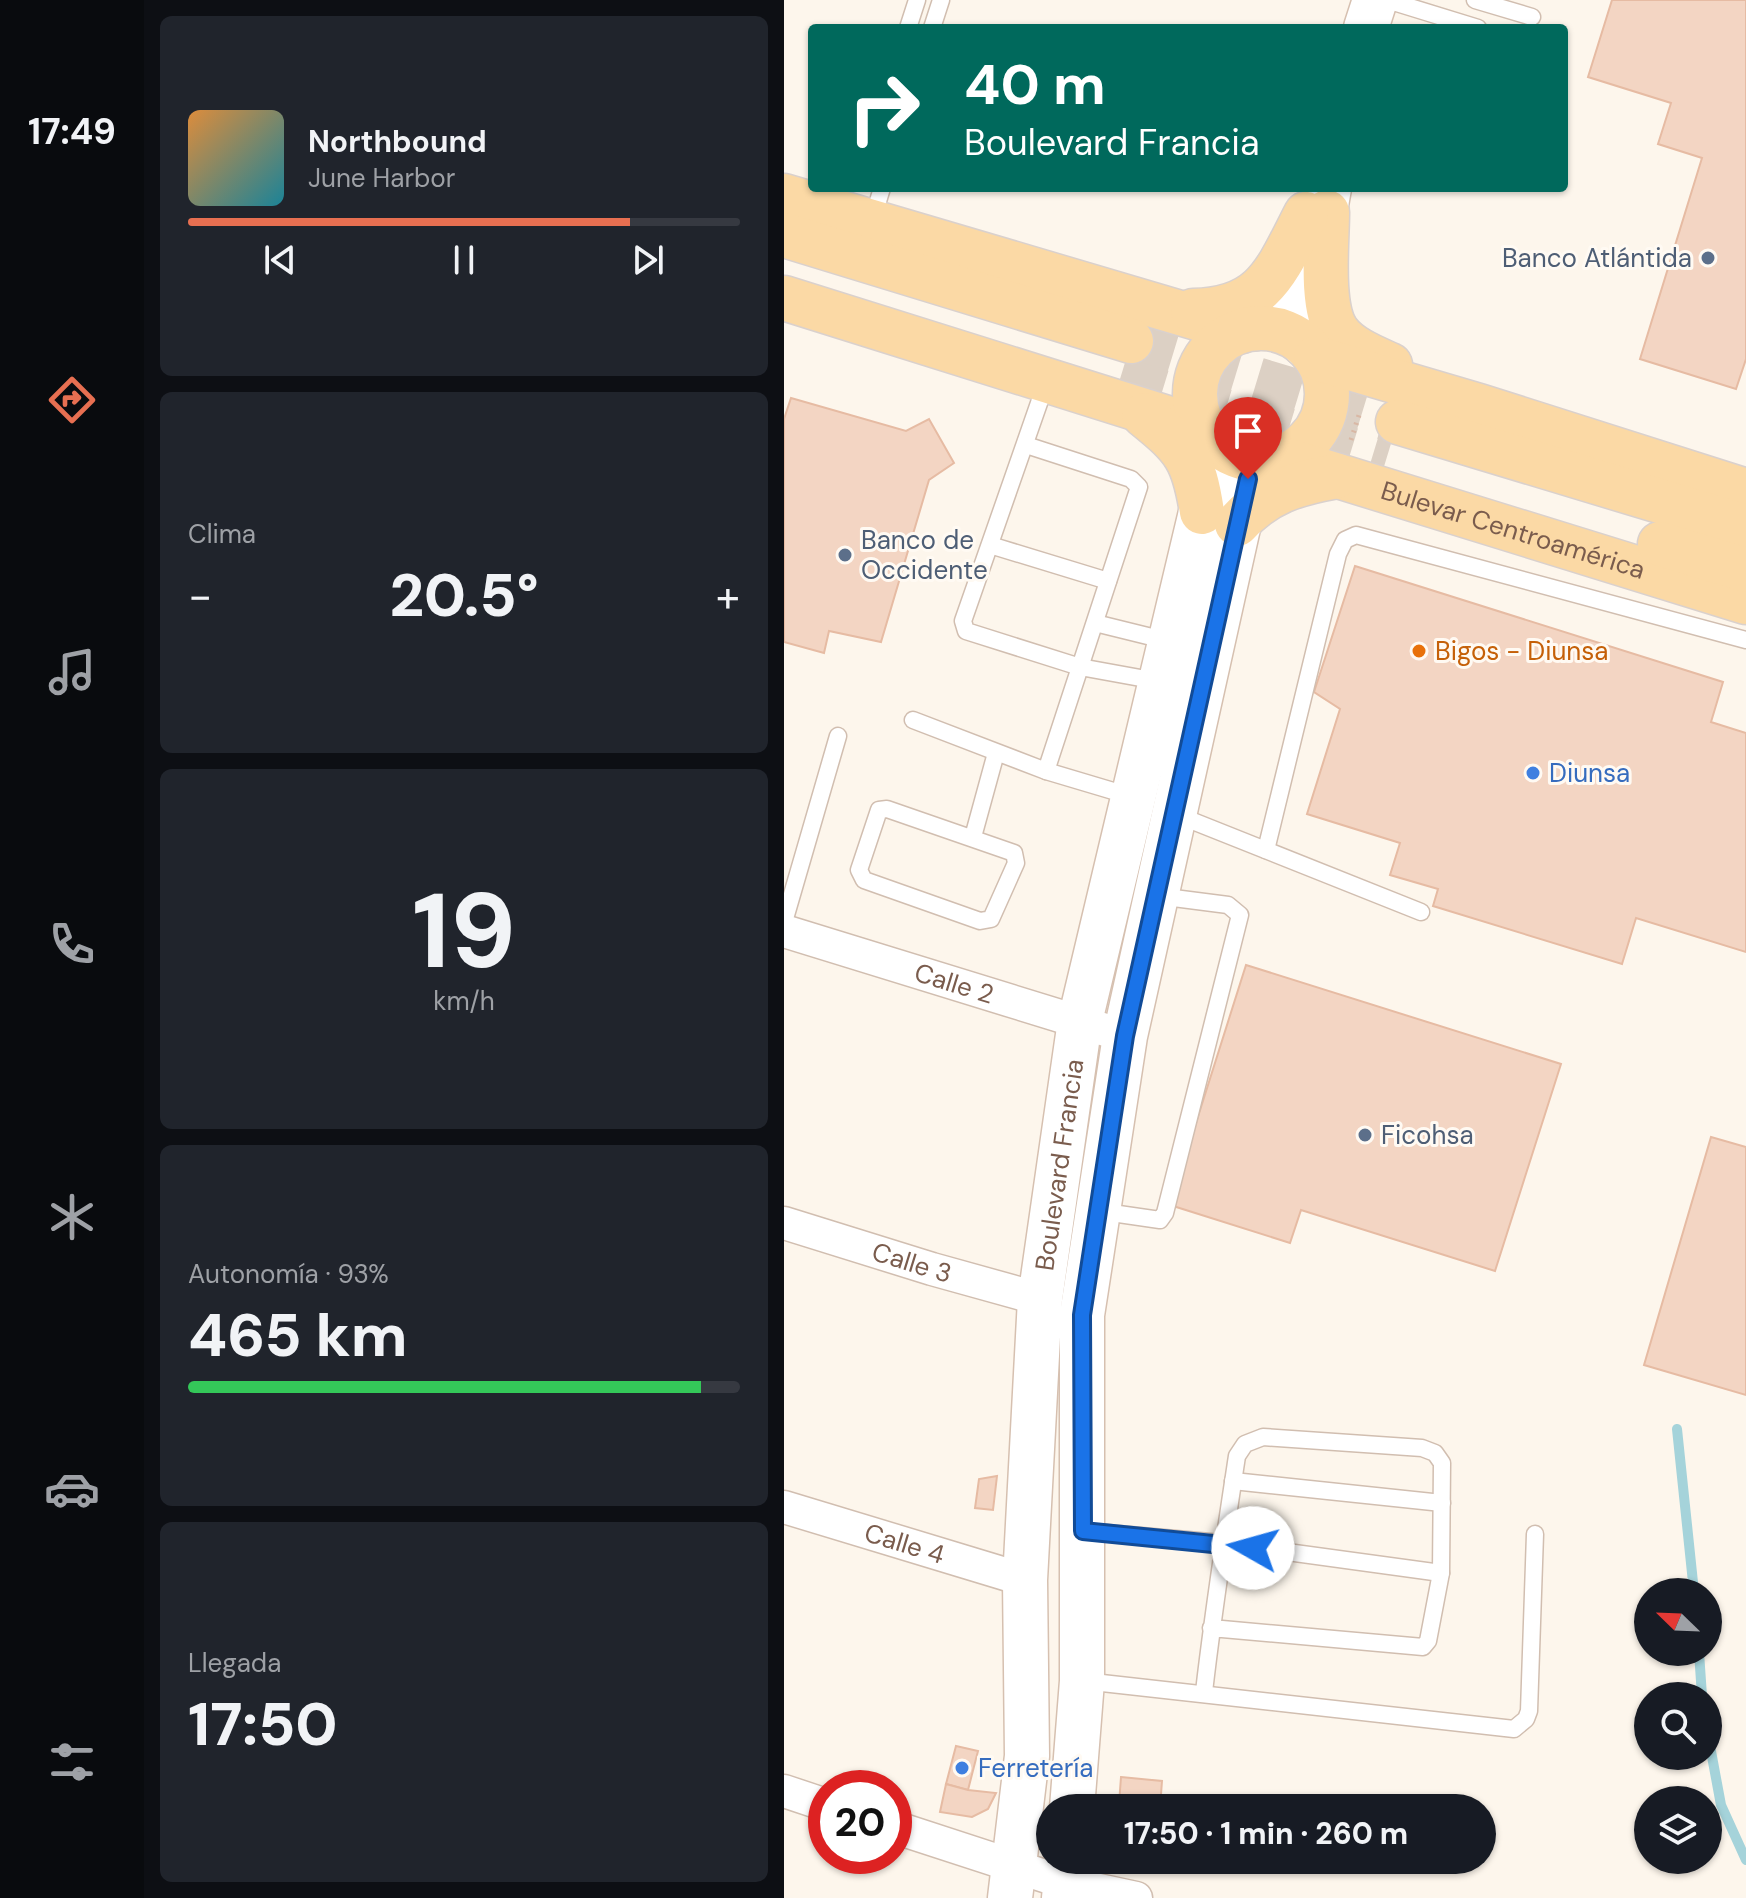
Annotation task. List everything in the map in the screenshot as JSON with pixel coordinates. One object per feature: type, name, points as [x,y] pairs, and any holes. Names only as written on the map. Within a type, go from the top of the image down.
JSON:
[{"type":"main road","points":[[784,196],[863,207],[1170,311],[1248,330],[1282,331],[1311,351],[1746,491]]},
{"type":"main road","points":[[1170,311],[1228,308],[1257,293],[1278,267],[1320,200]]},
{"type":"main road","points":[[1320,200],[1328,303],[1337,331],[1356,348],[1376,359],[1479,406]]},
{"type":"main road","name":"Bulevar Centroamérica","points":[[784,235],[1129,376],[1239,448],[1341,476],[1746,602]]},
{"type":"main road","name":"Bulevar Centroamérica","points":[[784,276],[1129,376]]},
{"type":"main road","name":"Bulevar Centroamérica","points":[[784,298],[1047,381],[1129,376]]},
{"type":"main road","points":[[1248,330],[1223,340],[1208,354],[1199,371],[1195,392],[1197,412],[1239,448],[1298,449],[1313,435],[1323,417],[1327,397],[1325,376],[1311,351]]},
{"type":"main road","points":[[1129,376],[1186,455],[1220,518],[1281,490],[1341,476]]},
{"type":"main road","name":"Bulevar Centroamérica","points":[[1746,527],[1392,441],[1746,570]]},
{"type":"street","points":[[1367,24],[1375,0]]},
{"type":"street","points":[[1248,330],[1280,287],[1320,200]]},
{"type":"street","points":[[1311,351],[1312,280],[1320,200]]},
{"type":"street","name":"Boulevard Francia","points":[[1012,1881],[1027,1756],[1025,1580],[1040,1299],[1080,1021],[1166,661],[1220,518],[1239,448]]},
{"type":"street","name":"Boulevard Francia","points":[[1073,1794],[1082,1681],[1082,1315],[1125,1036],[1174,813],[1220,518]]},
{"type":"street","name":"Calle 2","points":[[784,931],[1125,1036]]},
{"type":"street","name":"Calle 3","points":[[784,1223],[1040,1299]]},
{"type":"street","name":"Calle 4","points":[[784,1507],[1025,1580]]},
{"type":"street","points":[[784,1791],[808,1799]]},
{"type":"street","points":[[912,1835],[1012,1881],[1066,1880],[1136,1898]]},
{"type":"lane","points":[[909,24],[917,0]]},
{"type":"lane","points":[[933,24],[941,0]]},
{"type":"lane","points":[[1387,0],[1465,24]]},
{"type":"lane","points":[[1475,0],[1532,17]]},
{"type":"lane","points":[[1047,381],[963,621],[966,631],[1080,667],[1166,661]]},
{"type":"lane","points":[[1026,445],[1131,479],[1139,487],[1046,771]]},
{"type":"lane","points":[[1266,850],[1338,554],[1345,540],[1356,535],[1746,640]]},
{"type":"lane","points":[[990,545],[1108,581]]},
{"type":"lane","points":[[1095,623],[1166,661]]},
{"type":"lane","points":[[913,720],[1046,771],[1133,797]]},
{"type":"lane","points":[[784,922],[838,736]]},
{"type":"lane","points":[[973,837],[996,753]]},
{"type":"lane","points":[[887,809],[973,837],[1014,853],[1016,863],[991,919],[980,921],[864,880],[859,870],[879,810],[887,809]]},
{"type":"lane","points":[[1174,813],[1421,912]]},
{"type":"lane","points":[[1098,1211],[1147,1220],[1160,1220],[1165,1213],[1240,915],[1228,905],[1156,895]]},
{"type":"lane","points":[[1204,1692],[1211,1628],[1222,1543],[1237,1456],[1245,1444],[1263,1437],[1422,1448],[1435,1453],[1442,1463],[1441,1573],[1428,1641],[1423,1647],[1211,1628]]},
{"type":"lane","points":[[1233,1481],[1442,1503]]},
{"type":"lane","points":[[1083,1531],[1222,1543],[1441,1573]]},
{"type":"lane","points":[[1082,1681],[1204,1692],[1514,1729],[1526,1719],[1529,1711],[1535,1534]]},
{"type":"building","name":"Banco Atlántida","points":[[1612,0],[1746,0],[1746,359],[1736,389],[1640,359],[1702,158],[1658,144],[1671,103],[1588,77]]},
{"type":"building","name":"Banco de Occidente","points":[[791,398],[906,431],[929,419],[954,463],[929,480],[881,642],[829,631],[824,653],[784,642],[784,419]]},
{"type":"building","name":"Diunsa","points":[[1355,566],[1723,682],[1711,722],[1746,733],[1746,952],[1636,918],[1622,964],[1433,906],[1438,889],[1390,875],[1400,843],[1307,814],[1340,709],[1314,692]]},
{"type":"building","name":"Ficohsa","points":[[1246,965],[1561,1064],[1495,1271],[1301,1210],[1290,1243],[1170,1205]]},
{"type":"building","points":[[1711,1137],[1746,1147],[1746,1395],[1644,1365]]},
{"type":"building","points":[[997,1476],[993,1510],[975,1508],[979,1479]]},
{"type":"building","name":"Ferretería","points":[[956,1746],[978,1751],[968,1790],[946,1784]]},
{"type":"building","points":[[1121,1777],[1162,1781],[1161,1794],[1120,1794]]},
{"type":"building","points":[[946,1784],[996,1793],[988,1809],[972,1817],[940,1812]]},
{"type":"waterway","points":[[1677,1429],[1693,1578]]},
{"type":"waterway","points":[[1700,1666],[1701,1682]]},
{"type":"waterway","points":[[1714,1770],[1721,1805],[1746,1860]]},
{"type":"tunnel","points":[[1131,341],[1398,422]]},
{"type":"tunnel","points":[[1120,379],[1386,460]]},
{"type":"place","name":"Banco Atlántida","points":[[1708,258]]},
{"type":"place","name":"Banco de Occidente","points":[[845,555]]},
{"type":"place","name":"Bigos - Diunsa","points":[[1419,651]]},
{"type":"place","name":"Diunsa","points":[[1533,773]]},
{"type":"place","name":"Ficohsa","points":[[1365,1135]]},
{"type":"place","name":"Ferretería","points":[[962,1768]]},
{"type":"route","points":[[1248,479],[1125,1036],[1082,1315],[1083,1531],[1253,1548]]}]
